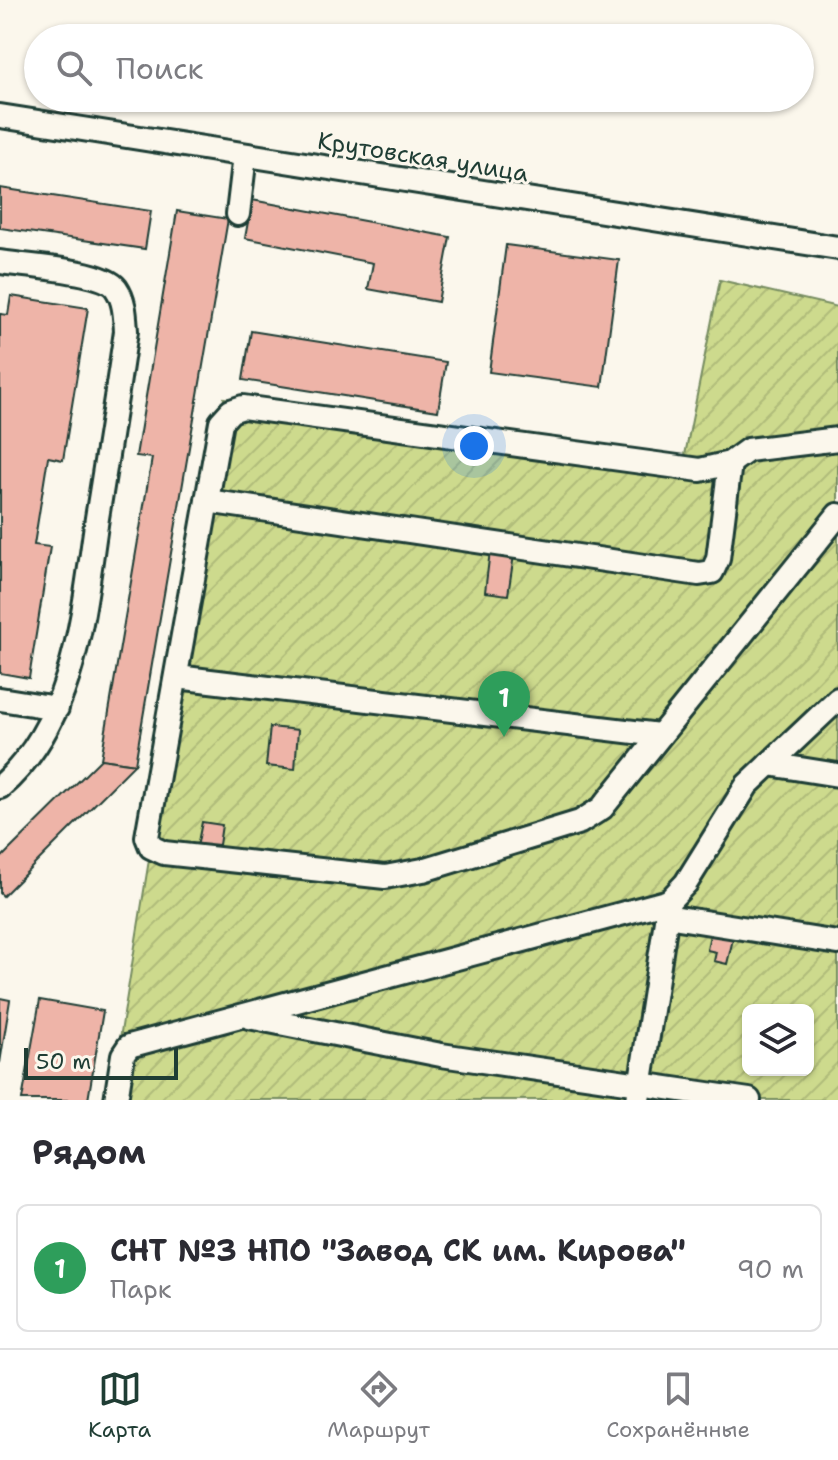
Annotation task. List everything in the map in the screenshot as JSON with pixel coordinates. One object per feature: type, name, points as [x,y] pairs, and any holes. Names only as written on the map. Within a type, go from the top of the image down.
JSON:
[{"type":"street","name":"Крутовская улица","points":[[0,116],[838,248]]},
{"type":"street","points":[[238,214],[245,155]]},
{"type":"street","points":[[0,262],[100,277],[115,286],[123,304],[126,331],[79,637],[57,708],[38,746],[0,787]]},
{"type":"street","points":[[838,439],[748,450],[730,463],[700,470],[243,407],[231,411],[221,422],[147,837],[151,847],[164,853],[385,877],[423,870],[580,822],[602,808],[838,515]]},
{"type":"street","points":[[207,501],[699,574],[712,572],[718,559],[730,463]]},
{"type":"street","points":[[177,677],[659,735]]},
{"type":"street","points":[[0,699],[57,708]]},
{"type":"street","points":[[640,1091],[667,908],[747,785],[838,699]]},
{"type":"street","points":[[769,764],[838,775]]},
{"type":"street","points":[[116,1100],[123,1055],[129,1046],[667,908],[838,943]]},
{"type":"street","points":[[241,1016],[640,1091],[749,1100]]},
{"type":"green space","points":[[720,280],[838,307],[838,1100],[110,1100],[224,398],[683,465]]},
{"type":"building","points":[[0,188],[151,211],[145,249],[0,228]]},
{"type":"building","points":[[252,200],[450,237],[438,302],[368,289],[373,263],[245,238]]},
{"type":"building","points":[[177,211],[228,219],[135,764],[101,759],[152,458],[136,456]]},
{"type":"building","points":[[506,245],[619,260],[602,387],[489,372]]},
{"type":"building","points":[[11,296],[88,308],[63,460],[48,457],[34,545],[50,547],[29,678],[0,673],[0,314],[8,315]]},
{"type":"building","points":[[251,331],[446,362],[438,411],[243,380]]},
{"type":"building","points":[[490,551],[514,555],[508,595],[485,592]]},
{"type":"building","points":[[270,727],[298,730],[295,769],[266,766]]},
{"type":"building","points":[[101,759],[135,764],[3,896],[0,893],[0,859]]},
{"type":"building","points":[[202,822],[222,825],[219,845],[210,844],[209,849],[197,847]]},
{"type":"building","points":[[710,934],[733,939],[727,964],[714,961],[716,952],[707,950]]},
{"type":"building","points":[[0,998],[10,1000],[0,1063]]},
{"type":"building","points":[[40,1000],[103,1011],[88,1100],[22,1100]]},
{"type":"place","name":"СНТ №3 НПО \"Завод СК им. Кирова\"","points":[[504,737]]}]
